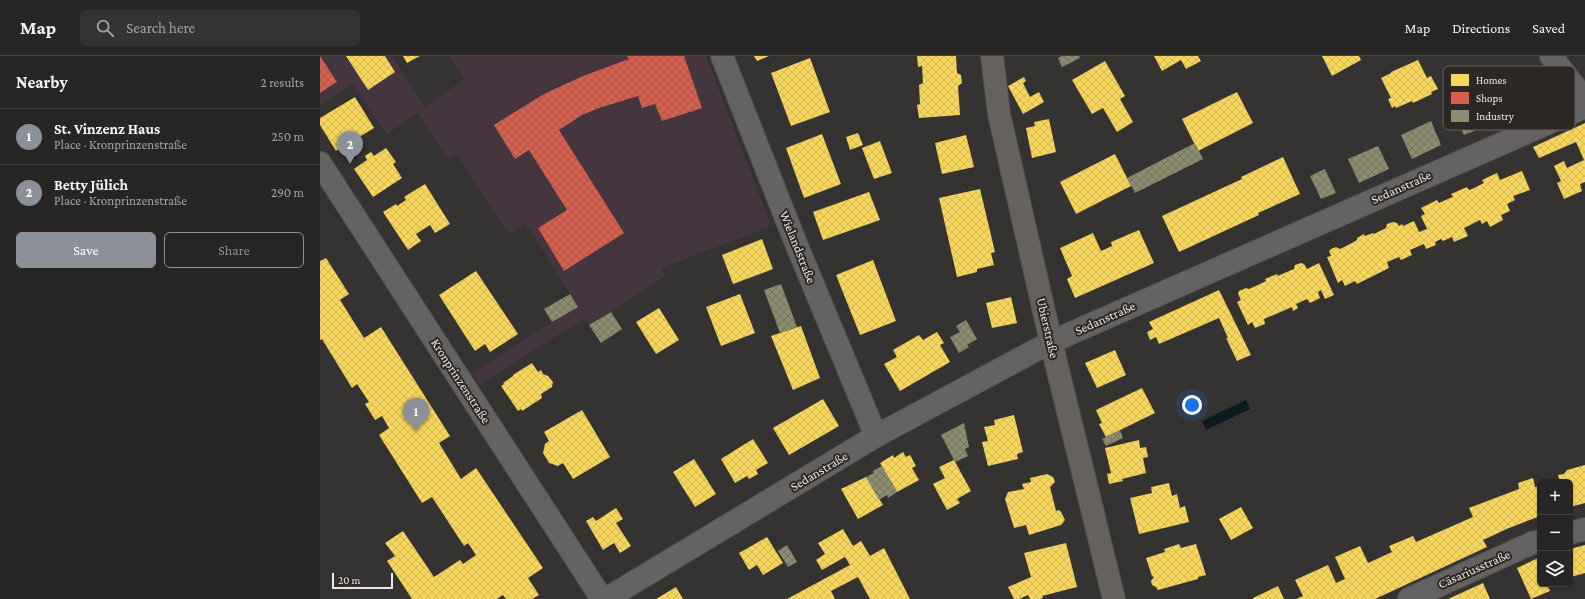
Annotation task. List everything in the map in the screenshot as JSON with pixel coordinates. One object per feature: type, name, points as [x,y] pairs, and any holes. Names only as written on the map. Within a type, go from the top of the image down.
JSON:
[{"type":"main road","name":"Ubierstraße","points":[[992,56],[999,114],[1051,342],[1114,599]]},
{"type":"street","name":"Wielandstraße","points":[[722,56],[795,241],[876,436]]},
{"type":"street","points":[[1551,56],[1559,66]]},
{"type":"street","points":[[1575,87],[1585,100]]},
{"type":"street","name":"Sedanstraße","points":[[1575,111],[1585,107]]},
{"type":"street","name":"Sedanstraße","points":[[606,599],[876,436],[1051,342],[1533,130]]},
{"type":"street","name":"Kronprinzenstraße","points":[[320,163],[602,599]]},
{"type":"street","points":[[1573,532],[1585,529]]},
{"type":"street","name":"Cäsariusstraße","points":[[1410,599],[1537,542]]},
{"type":"shaded area","points":[[320,56],[392,56],[425,107],[464,79],[449,56],[706,56],[771,226],[661,268],[666,276],[589,325],[585,318],[479,385],[472,373],[578,306],[526,224],[509,234],[456,153],[447,158],[418,113],[387,134],[352,84],[320,105]]},
{"type":"shaded area","points":[[1246,400],[1250,409],[1206,430],[1202,421]]},
{"type":"building: Homes","points":[[346,56],[385,56],[395,72],[368,90]]},
{"type":"building: Homes","points":[[403,56],[420,56],[407,63]]},
{"type":"building: Homes","points":[[754,56],[769,56],[757,61]]},
{"type":"building: Homes","points":[[917,56],[956,56],[957,73],[961,75],[962,83],[958,86],[960,115],[919,118],[917,105],[920,104],[919,85],[923,83],[922,66],[918,67]]},
{"type":"building: Homes","points":[[1154,56],[1198,56],[1201,61],[1186,69],[1181,60],[1162,71]]},
{"type":"building: Homes","points":[[1322,56],[1359,56],[1361,60],[1332,76]]},
{"type":"building: Homes","points":[[810,58],[830,112],[791,126],[771,73]]},
{"type":"building: Homes","points":[[1418,60],[1427,78],[1431,76],[1438,89],[1431,92],[1432,94],[1413,103],[1412,101],[1396,108],[1395,106],[1392,108],[1388,99],[1391,98],[1381,78]]},
{"type":"building: Homes","points":[[1105,61],[1125,96],[1120,99],[1133,122],[1117,132],[1103,108],[1092,114],[1072,80]]},
{"type":"building: Homes","points":[[1024,77],[1026,81],[1023,83],[1030,97],[1039,92],[1044,102],[1023,114],[1008,86]]},
{"type":"building: Homes","points":[[1237,92],[1253,123],[1198,151],[1182,119]]},
{"type":"building: Homes","points":[[355,97],[374,128],[336,151],[320,125],[320,118]]},
{"type":"building: Homes","points":[[1049,119],[1056,152],[1032,158],[1026,128],[1035,126],[1034,122]]},
{"type":"building: Homes","points":[[1585,123],[1585,182],[1580,184],[1582,191],[1564,199],[1557,183],[1561,181],[1554,166],[1564,161],[1567,168],[1584,160],[1576,142],[1539,158],[1533,147],[1570,130],[1575,130],[1575,128]]},
{"type":"building: Homes","points":[[858,133],[863,145],[850,150],[846,137]]},
{"type":"building: Homes","points":[[822,134],[841,184],[804,198],[786,148]]},
{"type":"building: Homes","points":[[966,135],[974,167],[942,174],[935,143]]},
{"type":"building: Homes","points":[[880,141],[892,173],[874,179],[862,148]]},
{"type":"building: Homes","points":[[386,148],[396,162],[393,164],[402,178],[373,197],[354,169],[367,160],[365,156],[371,152],[374,156]]},
{"type":"building: Homes","points":[[1115,154],[1131,186],[1076,214],[1060,182]]},
{"type":"building: Homes","points":[[1283,157],[1300,194],[1258,213],[1259,215],[1179,252],[1162,216],[1242,179],[1241,177]]},
{"type":"building: Homes","points":[[1522,171],[1530,190],[1513,196],[1515,200],[1507,204],[1510,211],[1501,215],[1503,220],[1490,227],[1487,221],[1482,224],[1480,220],[1464,228],[1468,236],[1454,242],[1452,237],[1443,241],[1441,239],[1435,242],[1436,245],[1426,249],[1424,244],[1410,250],[1412,255],[1401,260],[1399,257],[1387,262],[1389,268],[1357,284],[1355,281],[1345,286],[1342,280],[1338,283],[1327,257],[1331,256],[1329,251],[1331,249],[1336,247],[1340,249],[1357,240],[1357,238],[1364,234],[1365,236],[1374,234],[1386,228],[1387,224],[1393,222],[1397,223],[1399,226],[1402,224],[1403,226],[1414,221],[1419,232],[1427,229],[1421,216],[1425,214],[1421,208],[1437,200],[1439,203],[1453,197],[1451,194],[1467,187],[1469,190],[1472,189],[1484,183],[1482,180],[1497,173],[1500,180]]},
{"type":"building: Homes","points":[[425,184],[450,224],[435,233],[430,225],[416,234],[421,241],[408,250],[383,212],[406,200],[404,197]]},
{"type":"building: Homes","points":[[980,189],[995,252],[991,253],[994,265],[977,269],[977,272],[957,277],[939,198]]},
{"type":"building: Homes","points":[[869,192],[880,220],[823,240],[813,212]]},
{"type":"building: Homes","points":[[1139,230],[1154,263],[1075,298],[1067,279],[1072,276],[1060,248],[1093,233],[1101,251],[1112,246],[1111,242]]},
{"type":"building: Homes","points":[[762,239],[773,269],[733,284],[722,255]]},
{"type":"building: Homes","points":[[326,258],[349,294],[340,300],[364,338],[381,327],[450,436],[439,443],[461,479],[476,468],[543,568],[528,578],[539,595],[532,599],[506,599],[503,595],[497,599],[412,599],[387,561],[395,556],[385,543],[403,531],[434,577],[460,560],[463,564],[476,555],[468,543],[464,546],[432,497],[422,503],[379,435],[389,428],[382,416],[375,420],[365,404],[369,402],[357,384],[352,388],[322,339],[320,340],[320,261]]},
{"type":"building: Homes","points":[[873,260],[896,321],[860,335],[836,275]]},
{"type":"building: Homes","points":[[1301,263],[1304,264],[1307,269],[1319,263],[1334,295],[1325,299],[1321,290],[1318,292],[1320,298],[1310,303],[1307,299],[1296,304],[1298,308],[1293,311],[1292,307],[1264,319],[1265,324],[1255,328],[1252,322],[1248,325],[1237,302],[1241,300],[1238,294],[1239,291],[1246,288],[1249,289],[1266,281],[1265,279],[1277,274],[1278,276],[1294,269],[1295,265]]},
{"type":"building: Homes","points":[[476,271],[518,334],[490,352],[485,344],[475,351],[439,295]]},
{"type":"building: Homes","points":[[1219,290],[1251,355],[1237,361],[1226,338],[1228,338],[1219,318],[1159,344],[1156,337],[1150,340],[1147,332],[1153,329],[1149,322]]},
{"type":"building: Homes","points":[[740,294],[755,333],[721,346],[706,307]]},
{"type":"building: Homes","points":[[1011,297],[1017,323],[992,328],[986,303]]},
{"type":"building: Homes","points":[[659,308],[679,340],[656,354],[636,322]]},
{"type":"building: Homes","points":[[801,326],[820,378],[793,390],[771,336]]},
{"type":"building: Homes","points":[[937,332],[944,343],[940,345],[950,362],[900,391],[884,364],[897,357],[893,350],[919,335],[923,340]]},
{"type":"building: Homes","points":[[1115,350],[1126,375],[1097,388],[1085,363]]},
{"type":"building: Homes","points":[[532,363],[538,372],[541,370],[543,374],[548,376],[553,382],[552,387],[541,394],[542,398],[522,411],[521,409],[518,411],[501,386],[513,375]]},
{"type":"building: Homes","points":[[1142,388],[1155,413],[1106,437],[1099,424],[1102,423],[1096,410]]},
{"type":"building: Homes","points":[[823,399],[839,426],[789,455],[773,428]]},
{"type":"building: Homes","points":[[582,410],[610,457],[573,479],[563,463],[558,466],[549,463],[543,453],[545,444],[549,441],[544,432]]},
{"type":"building: Homes","points":[[1014,415],[1023,452],[1017,454],[1018,459],[988,466],[982,442],[988,441],[984,427],[995,425],[994,420]]},
{"type":"building: Homes","points":[[753,439],[768,463],[756,470],[758,474],[749,479],[747,476],[735,483],[721,459]]},
{"type":"building: Homes","points":[[1139,440],[1140,448],[1146,447],[1148,457],[1143,458],[1146,473],[1109,484],[1107,474],[1111,473],[1105,448]]},
{"type":"building: Homes","points":[[903,452],[906,457],[910,455],[916,466],[912,468],[919,480],[897,492],[880,463],[893,455],[894,458]]},
{"type":"building: Homes","points":[[694,459],[716,494],[695,507],[673,472]]},
{"type":"building: Homes","points":[[954,460],[971,491],[957,499],[960,503],[947,510],[933,484],[945,478],[939,467]]},
{"type":"building: Homes","points":[[1585,465],[1585,503],[1573,506],[1573,479],[1559,479],[1558,475],[1564,474],[1567,470]]},
{"type":"building: Homes","points":[[1047,474],[1053,477],[1055,482],[1050,487],[1056,511],[1059,510],[1061,512],[1065,520],[1061,525],[1029,535],[1026,525],[1014,528],[1005,499],[1008,492],[1024,489],[1022,484],[1031,482],[1030,478]]},
{"type":"building: Homes","points":[[866,477],[883,505],[858,519],[841,489]]},
{"type":"building: Homes","points":[[1533,478],[1535,487],[1537,487],[1537,517],[1483,540],[1487,547],[1375,599],[1296,599],[1303,596],[1295,580],[1328,565],[1336,583],[1345,579],[1335,557],[1360,546],[1368,563],[1392,552],[1389,546],[1413,536],[1416,542],[1473,517],[1469,508],[1519,489],[1518,483]]},
{"type":"building: Homes","points":[[1169,483],[1172,496],[1177,494],[1180,508],[1185,506],[1189,522],[1139,534],[1130,498],[1152,493],[1151,487]]},
{"type":"building: Homes","points":[[1241,507],[1253,528],[1231,540],[1219,519]]},
{"type":"building: Homes","points":[[616,508],[623,519],[616,523],[631,546],[620,553],[614,543],[603,550],[586,521],[593,517],[596,521]]},
{"type":"building: Homes","points":[[843,529],[853,546],[861,541],[870,556],[884,548],[910,599],[870,599],[858,577],[831,591],[835,599],[787,599],[850,565],[845,557],[822,570],[816,560],[825,554],[818,543]]},
{"type":"building: Homes","points":[[767,537],[783,563],[763,575],[757,565],[749,570],[739,553]]},
{"type":"building: Homes","points":[[1066,543],[1077,587],[1042,596],[1043,598],[1040,599],[1030,599],[1028,595],[1019,599],[1014,599],[1008,587],[1031,577],[1024,553]]},
{"type":"building: Homes","points":[[1179,544],[1181,548],[1196,544],[1206,575],[1198,577],[1198,579],[1158,590],[1152,585],[1151,581],[1154,577],[1152,576],[1146,558],[1165,552],[1164,549]]},
{"type":"building: Homes","points":[[1585,545],[1585,573],[1573,576],[1573,551],[1573,548]]},
{"type":"building: Homes","points":[[1537,558],[1537,587],[1548,587],[1550,591],[1531,599],[1517,568]]},
{"type":"building: Homes","points":[[1483,583],[1490,599],[1448,599],[1459,594]]},
{"type":"building: Homes","points":[[1278,586],[1284,599],[1253,599],[1253,598]]},
{"type":"building: Homes","points":[[676,587],[683,599],[656,599]]},
{"type":"building: Shops","points":[[320,56],[337,82],[320,93]]},
{"type":"building: Shops","points":[[627,56],[684,56],[702,108],[662,121],[655,104],[642,108],[638,96],[582,115],[559,130],[624,233],[564,271],[538,228],[567,210],[529,150],[515,159],[494,125],[544,94],[583,76],[629,59]]},
{"type":"building: Industry","points":[[1062,56],[1079,56],[1080,58],[1062,67],[1058,58]]},
{"type":"building: Industry","points":[[1431,121],[1441,145],[1412,159],[1401,135]]},
{"type":"building: Industry","points":[[1462,130],[1476,130],[1464,135]]},
{"type":"building: Industry","points":[[1195,143],[1203,159],[1135,193],[1127,178]]},
{"type":"building: Industry","points":[[1378,146],[1389,169],[1359,183],[1348,159]]},
{"type":"building: Industry","points":[[1325,169],[1336,193],[1321,199],[1310,176]]},
{"type":"building: Industry","points":[[781,284],[797,327],[780,333],[764,290]]},
{"type":"building: Industry","points":[[570,294],[578,307],[552,322],[544,309]]},
{"type":"building: Industry","points":[[611,312],[622,329],[601,343],[589,325]]},
{"type":"building: Industry","points":[[966,320],[977,339],[967,345],[969,347],[959,353],[950,337],[960,332],[956,326]]},
{"type":"building: Industry","points":[[964,423],[969,447],[965,449],[968,456],[955,462],[941,435]]},
{"type":"building: Industry","points":[[1120,430],[1123,438],[1106,446],[1102,439]]},
{"type":"building: Industry","points":[[882,466],[897,492],[888,498],[887,495],[879,500],[866,477],[874,473],[873,471]]},
{"type":"building: Industry","points":[[787,545],[797,562],[788,567],[778,551]]},
{"type":"place","name":"Betty Jülich","points":[[350,164]]},
{"type":"place","name":"St. Vinzenz Haus","points":[[416,431]]}]
